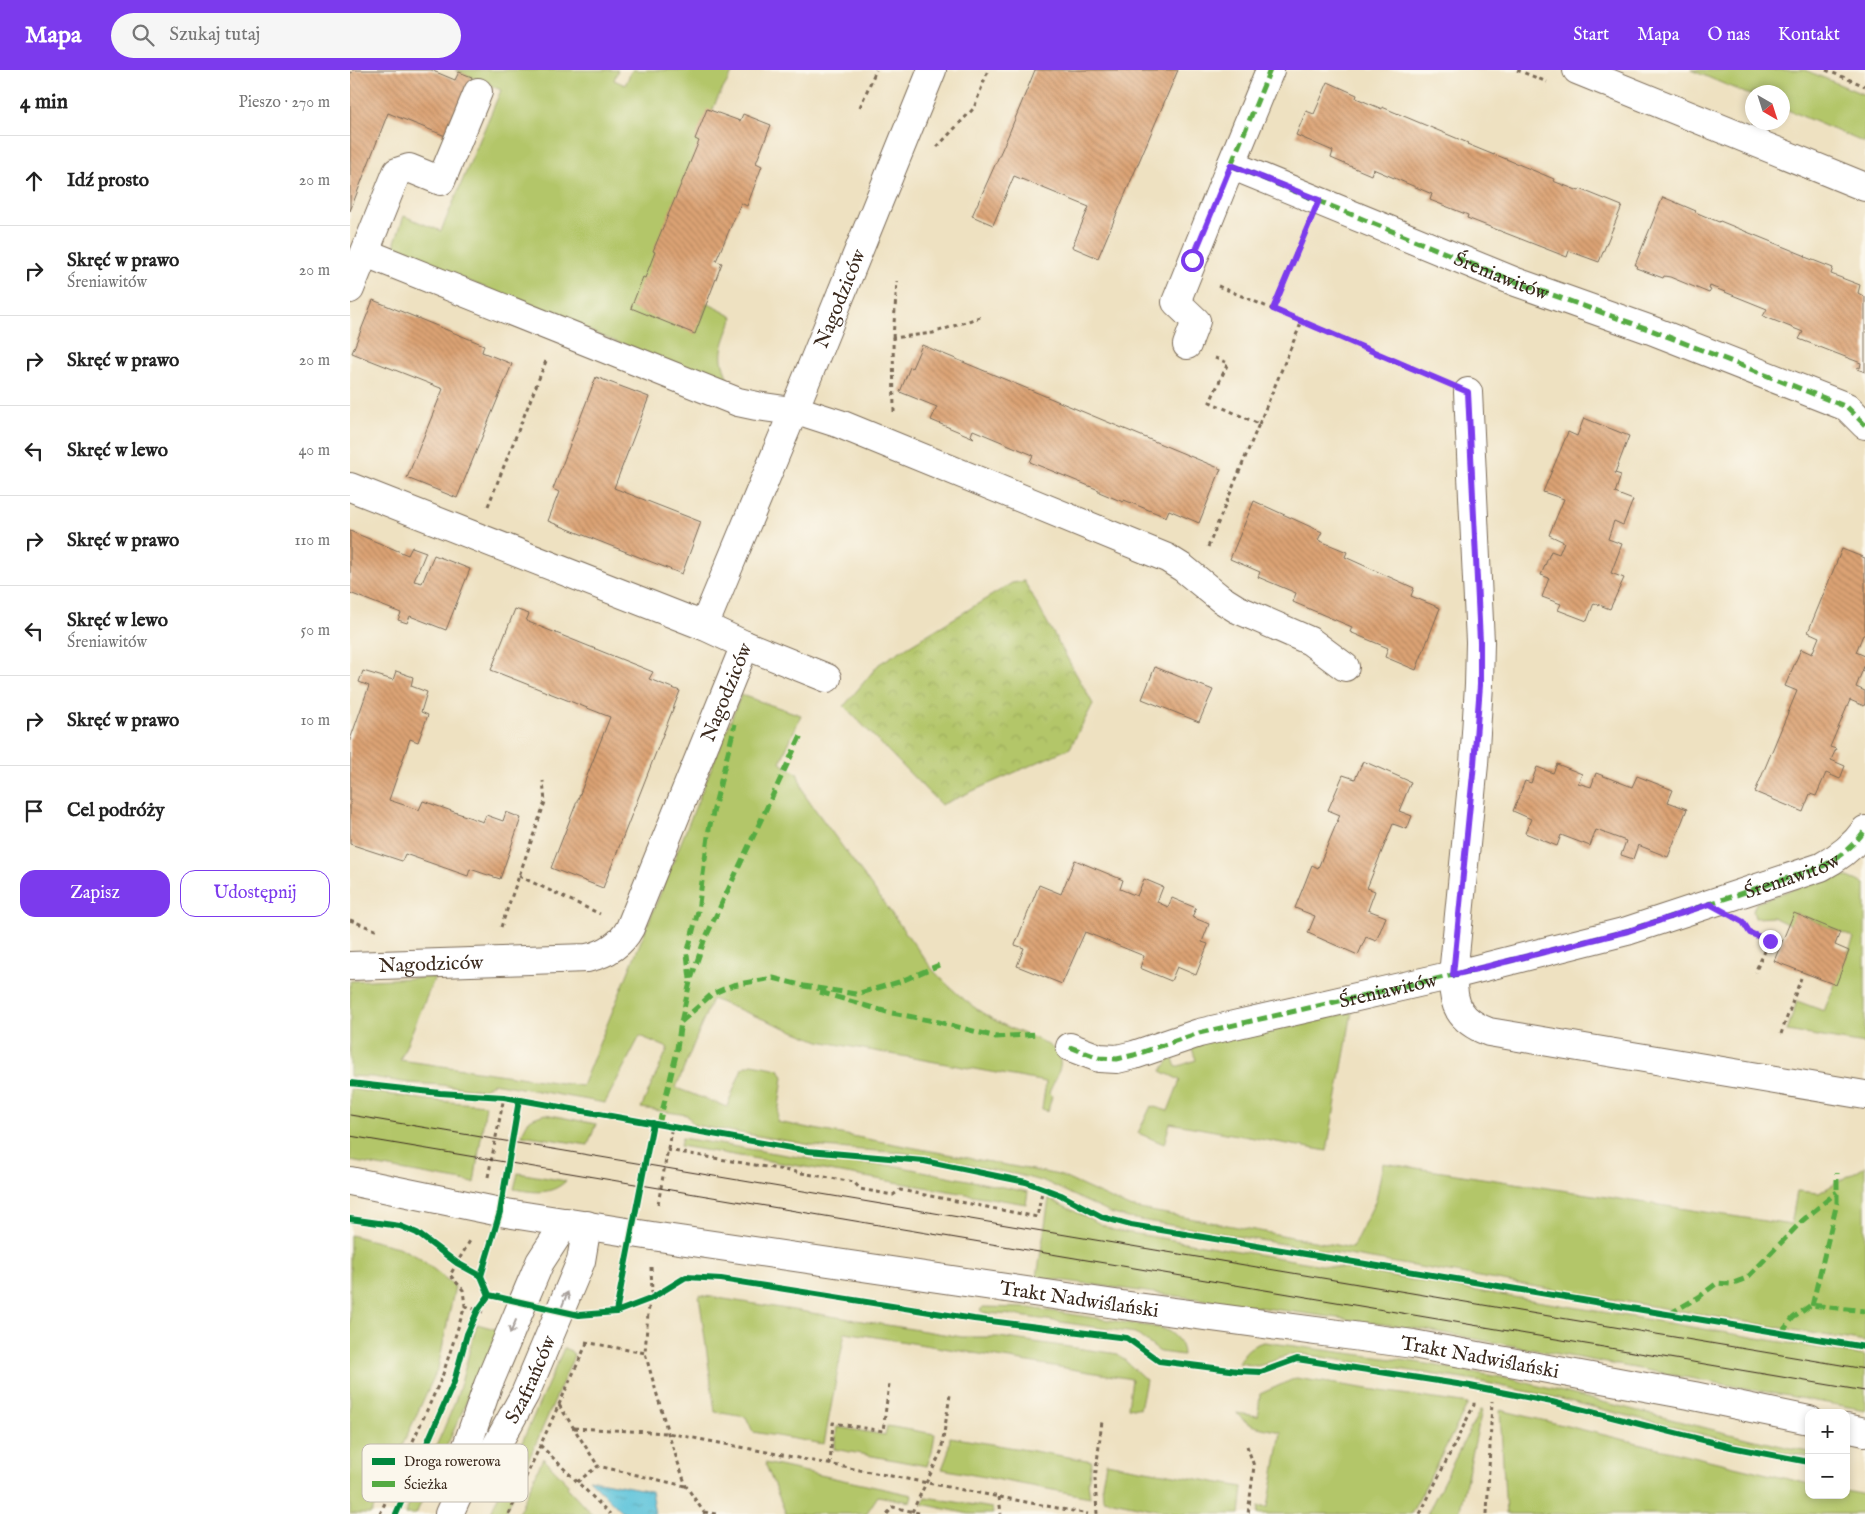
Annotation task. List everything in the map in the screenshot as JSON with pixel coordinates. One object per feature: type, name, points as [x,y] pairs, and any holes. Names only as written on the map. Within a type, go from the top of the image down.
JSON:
[{"type":"street","name":"Nagodziców","points":[[350,966],[588,958],[601,955],[614,948],[625,938],[745,645],[704,626],[932,70]]},
{"type":"street","points":[[1187,345],[1196,321],[1176,302],[1270,70]]},
{"type":"street","points":[[1577,70],[1865,187]]},
{"type":"street","points":[[350,289],[397,172],[409,168],[441,181],[478,92]]},
{"type":"street","name":"Śreniawitów","points":[[1231,165],[1516,282],[1651,330],[1847,407],[1865,425]]},
{"type":"street","points":[[366,253],[738,402],[794,410],[817,416],[895,445],[1167,558],[1195,576],[1221,599],[1237,609],[1310,641],[1345,667]]},
{"type":"street","points":[[1468,392],[1480,642],[1480,685],[1453,975],[1454,1000],[1459,1011],[1467,1021],[1477,1028],[1489,1032],[1865,1095]]},
{"type":"street","points":[[350,486],[704,626]]},
{"type":"street","points":[[745,645],[827,678]]},
{"type":"street","name":"Śreniawitów","points":[[1070,1047],[1099,1058],[1117,1059],[1134,1055],[1199,1032],[1453,975],[1628,931],[1820,867],[1835,860],[1865,830]]},
{"type":"street","name":"Trakt Nadwiślański","points":[[350,1181],[500,1212],[652,1236],[1113,1304],[1413,1344],[1684,1394],[1805,1419]]},
{"type":"street","name":"Szafrańców","points":[[468,1444],[488,1384],[540,1262],[577,1224]]},
{"type":"street","name":"Szafrańców","points":[[497,1444],[524,1394],[580,1261],[577,1224]]},
{"type":"street","points":[[1850,1429],[1865,1432]]},
{"type":"path","points":[[860,107],[876,70]]},
{"type":"path","points":[[936,149],[974,108],[988,70]]},
{"type":"path","points":[[1826,70],[1865,86]]},
{"type":"path","points":[[1273,309],[1319,200]]},
{"type":"path","points":[[895,445],[893,338],[896,281]]},
{"type":"path","points":[[1216,285],[1468,392]]},
{"type":"path","points":[[893,338],[933,333],[980,317]]},
{"type":"path","points":[[1195,576],[1302,321]]},
{"type":"path","points":[[476,535],[558,330]]},
{"type":"path","points":[[1187,345],[1228,363],[1210,402],[1259,424]]},
{"type":"path","points":[[489,962],[545,802],[543,781]]},
{"type":"path","points":[[1710,904],[1743,922],[1750,933],[1770,941],[1755,972]]},
{"type":"path","points":[[1781,1034],[1801,978]]},
{"type":"path","points":[[496,1096],[504,1097]]},
{"type":"path","points":[[672,1126],[652,1236],[650,1261],[652,1292],[645,1353],[686,1486],[705,1513],[716,1514]]},
{"type":"path","points":[[667,1150],[854,1182],[860,1189],[893,1195],[900,1190],[1037,1217],[1044,1187]]},
{"type":"path","points":[[450,1259],[465,1268]]},
{"type":"path","points":[[412,1444],[442,1377],[465,1306],[463,1290],[450,1275]]},
{"type":"path","points":[[475,1316],[489,1295],[524,1302]]},
{"type":"path","points":[[642,1302],[658,1295]]},
{"type":"path","points":[[528,1472],[587,1343]]},
{"type":"path","points":[[830,1465],[833,1422],[883,1431],[889,1384]]},
{"type":"path","points":[[912,1512],[941,1452],[950,1394]]},
{"type":"path","points":[[1420,1514],[1474,1406],[1474,1398]]},
{"type":"path","points":[[1487,1514],[1492,1401]]},
{"type":"path","points":[[559,1405],[598,1466],[686,1486]]},
{"type":"path","points":[[1097,1514],[1095,1479],[1102,1421]]},
{"type":"path","points":[[574,1428],[668,1432],[1088,1514]]},
{"type":"path","points":[[540,1445],[610,1514]]},
{"type":"path","points":[[1248,1446],[1254,1466],[1248,1514]]},
{"type":"path","points":[[577,1482],[598,1466]]},
{"type":"path","points":[[999,1497],[1001,1514]]},
{"type":"path","points":[[380,1514],[385,1502]]},
{"type":"path","points":[[509,1514],[514,1502]]},
{"type":"path","points":[[887,1514],[893,1508],[923,1514]]},
{"type":"green space","points":[[455,70],[618,70],[614,80],[625,85],[632,70],[729,70],[733,72],[717,99],[640,297],[701,320],[707,303],[733,317],[723,346],[722,361],[733,390],[396,251],[395,242],[404,216],[441,231],[501,90]]},
{"type":"green space","points":[[1691,70],[1805,70],[1865,95],[1865,143],[1790,111],[1790,85],[1745,85],[1745,93]]},
{"type":"green space","points":[[1024,581],[1093,704],[1070,748],[941,805],[844,706],[879,664],[1012,583]]},
{"type":"green space","points":[[741,695],[801,715],[780,763],[797,773],[806,797],[933,970],[956,993],[990,1018],[1042,1041],[1049,1046],[1059,1056],[1060,1065],[1049,1093],[1052,1096],[1048,1111],[1042,1109],[1046,1082],[819,1041],[712,999],[676,1088],[727,1107],[742,1068],[752,1064],[779,1069],[783,1077],[777,1122],[1059,1175],[1129,1207],[1352,1248],[1376,1200],[1383,1163],[1791,1225],[1797,1191],[1819,1193],[1865,1166],[1865,1342],[1128,1218],[1110,1213],[1048,1183],[1019,1175],[904,1153],[823,1147],[694,1125],[687,1115],[641,1108],[668,1048],[640,1036],[605,1103],[493,1083],[483,1090],[350,1076],[350,981],[435,977],[400,1060],[582,1086]]},
{"type":"green space","points":[[1834,876],[1848,877],[1865,884],[1865,1044],[1787,1031],[1797,1001],[1824,1011],[1854,938],[1795,913],[1789,925],[1773,917],[1755,918],[1753,911],[1756,903],[1823,878]]},
{"type":"green space","points":[[1352,1012],[1327,1151],[1170,1123],[1164,1144],[1138,1133],[1151,1106],[1168,1111],[1180,1080],[1161,1071],[1172,1056],[1176,1067],[1196,1060],[1191,1046]]},
{"type":"green space","points":[[350,1089],[427,1100],[486,1105],[474,1183],[350,1161]]},
{"type":"green space","points":[[545,1114],[596,1124],[588,1145],[522,1135],[530,1120]]},
{"type":"green space","points":[[682,1138],[823,1161],[897,1166],[1028,1192],[1026,1204],[680,1146]]},
{"type":"green space","points":[[518,1173],[566,1181],[548,1191],[535,1192],[514,1189]]},
{"type":"green space","points":[[1049,1199],[1113,1230],[1865,1356],[1865,1410],[1426,1330],[1037,1277]]},
{"type":"green space","points":[[350,1235],[398,1247],[418,1257],[455,1286],[438,1368],[403,1444],[362,1444],[362,1502],[377,1502],[371,1514],[350,1514]]},
{"type":"green space","points":[[699,1295],[962,1337],[999,1337],[1118,1354],[1146,1380],[1140,1409],[1128,1407],[1132,1379],[845,1332],[824,1444],[753,1432],[746,1417],[715,1412]]},
{"type":"green space","points":[[983,1307],[1030,1308],[1161,1328],[1176,1338],[1183,1350],[1183,1355],[1160,1352],[1135,1333],[1013,1315],[984,1313],[980,1310]]},
{"type":"green space","points":[[477,1324],[499,1330],[448,1444],[437,1444],[455,1402]]},
{"type":"green space","points":[[1264,1342],[1415,1362],[1511,1379],[1805,1451],[1805,1456],[1728,1441],[1557,1398],[1482,1382],[1301,1354],[1288,1355],[1257,1366],[1239,1363],[1248,1349]]},
{"type":"green space","points":[[564,1348],[571,1351],[574,1356],[528,1461],[528,1444],[521,1444]]},
{"type":"green space","points":[[1296,1378],[1468,1404],[1411,1514],[1258,1514],[1259,1507],[1268,1507],[1281,1432],[1252,1425],[1236,1413],[1258,1416],[1260,1394]]},
{"type":"green space","points":[[1480,1410],[1482,1410],[1459,1514],[1427,1514]]},
{"type":"green space","points":[[1500,1410],[1805,1483],[1805,1499],[1850,1499],[1850,1492],[1865,1495],[1865,1514],[1506,1514]]},
{"type":"green space","points":[[887,1426],[935,1434],[927,1466],[834,1449],[837,1427],[885,1435]]},
{"type":"green space","points":[[950,1437],[1092,1461],[1088,1482],[1090,1497],[942,1469],[948,1453]]},
{"type":"green space","points":[[543,1458],[569,1485],[567,1487],[592,1514],[518,1514],[523,1502],[528,1502],[528,1492]]},
{"type":"green space","points":[[765,1463],[912,1495],[910,1502],[878,1496],[866,1514],[786,1514]]},
{"type":"green space","points":[[1106,1463],[1243,1487],[1240,1514],[1177,1514],[1103,1499],[1102,1483]]},
{"type":"green space","points":[[926,1497],[992,1508],[993,1514],[969,1514],[922,1504]]},
{"type":"green space","points":[[410,1502],[421,1502],[416,1514],[405,1514]]},
{"type":"green space","points":[[495,1502],[510,1502],[505,1514],[490,1514]]},
{"type":"water","points":[[589,1479],[651,1491],[655,1514],[635,1514],[621,1511]]},
{"type":"building","points":[[353,70],[431,70],[455,80],[459,72],[472,77],[448,137],[388,113],[350,211],[350,72],[352,73]]},
{"type":"building","points":[[1035,70],[1178,70],[1098,258],[1072,247],[1089,207],[1014,176],[993,225],[972,216]]},
{"type":"building","points":[[1328,82],[1357,95],[1356,98],[1382,109],[1382,107],[1554,179],[1553,181],[1579,191],[1580,189],[1622,206],[1599,262],[1569,251],[1567,257],[1467,218],[1468,215],[1430,200],[1432,194],[1373,169],[1371,175],[1331,158],[1333,151],[1296,135],[1306,111],[1314,114]]},
{"type":"building","points":[[707,109],[740,121],[743,114],[771,125],[756,163],[762,166],[747,206],[741,203],[716,261],[722,263],[695,334],[631,308],[643,277],[645,278],[655,252],[653,251],[699,141],[695,139]]},
{"type":"building","points":[[1663,197],[1695,212],[1833,268],[1831,274],[1860,285],[1858,293],[1865,297],[1865,372],[1857,369],[1858,367],[1860,368],[1861,363],[1799,339],[1803,332],[1763,316],[1767,309],[1710,286],[1709,289],[1711,290],[1709,293],[1670,277],[1664,276],[1663,278],[1636,268],[1637,265],[1635,265]]},
{"type":"building","points":[[373,300],[484,345],[482,352],[512,364],[457,498],[407,478],[443,389],[352,353]]},
{"type":"building","points":[[922,345],[1221,469],[1199,523],[1169,510],[1166,517],[1124,500],[1123,502],[1099,492],[1099,490],[1030,462],[1033,455],[973,430],[971,435],[974,438],[931,420],[937,407],[900,392],[910,367],[912,368]]},
{"type":"building","points":[[596,377],[649,397],[614,488],[701,522],[682,574],[548,521],[559,492],[553,489]]},
{"type":"building","points":[[1584,418],[1629,436],[1615,473],[1621,475],[1615,493],[1633,500],[1623,525],[1614,521],[1608,539],[1622,544],[1611,573],[1624,578],[1610,609],[1594,603],[1587,621],[1558,610],[1561,604],[1542,597],[1549,578],[1541,575],[1551,551],[1559,554],[1564,542],[1549,535],[1564,499],[1543,492],[1568,432],[1577,436]]},
{"type":"building","points":[[1254,501],[1322,532],[1318,540],[1347,552],[1345,557],[1414,588],[1411,596],[1440,608],[1416,670],[1385,657],[1388,648],[1350,632],[1352,627],[1293,602],[1296,593],[1258,577],[1260,572],[1230,559]]},
{"type":"building","points":[[350,531],[408,555],[412,547],[426,552],[414,581],[422,583],[434,555],[470,569],[446,630],[410,616],[407,623],[398,620],[401,613],[350,593]]},
{"type":"building","points":[[1842,549],[1865,558],[1865,635],[1863,635],[1856,652],[1865,656],[1865,664],[1856,687],[1865,691],[1865,703],[1864,706],[1850,700],[1830,747],[1836,749],[1831,760],[1845,766],[1840,779],[1826,773],[1816,796],[1810,794],[1803,812],[1755,792],[1797,691],[1785,686],[1801,649],[1812,654],[1819,637],[1808,632]]},
{"type":"building","points":[[515,609],[529,614],[526,621],[653,672],[649,679],[680,691],[603,888],[551,868],[610,717],[491,670]]},
{"type":"building","points":[[1155,667],[1213,690],[1199,722],[1142,699]]},
{"type":"building","points":[[363,671],[393,680],[396,671],[413,677],[411,686],[427,692],[421,712],[428,715],[418,742],[410,739],[389,800],[419,810],[423,801],[483,822],[486,815],[503,821],[506,812],[521,818],[500,879],[470,869],[468,876],[405,854],[402,861],[350,844],[350,740],[369,686],[359,682]]},
{"type":"building","points":[[1363,761],[1411,782],[1399,811],[1412,816],[1407,829],[1393,824],[1367,888],[1375,891],[1368,910],[1386,917],[1376,941],[1366,937],[1358,955],[1308,933],[1315,916],[1295,908],[1312,865],[1318,868],[1340,815],[1328,810],[1343,775],[1355,779]]},
{"type":"building","points":[[1557,764],[1582,774],[1578,783],[1591,787],[1596,773],[1632,787],[1637,776],[1673,790],[1668,802],[1687,809],[1668,857],[1638,845],[1633,859],[1621,855],[1626,841],[1596,830],[1590,846],[1561,835],[1557,846],[1525,833],[1531,819],[1513,811],[1525,781],[1531,783],[1537,767],[1553,773]]},
{"type":"building","points":[[1075,860],[1123,880],[1120,889],[1137,896],[1144,879],[1163,887],[1157,902],[1168,907],[1172,898],[1196,908],[1192,917],[1209,924],[1202,942],[1208,944],[1196,975],[1177,967],[1171,981],[1140,968],[1144,956],[1085,932],[1062,984],[1017,966],[1024,948],[1015,945],[1039,885],[1061,894]]},
{"type":"building","points":[[1794,913],[1840,932],[1835,945],[1849,951],[1836,985],[1774,961]]},
{"type":"tram line","points":[[350,1115],[1865,1369]]},
{"type":"tram line","points":[[350,1136],[1865,1391]]},
{"type":"marked path","points":[[1270,70],[1231,165],[1516,282],[1651,330],[1847,407],[1865,425]]},
{"type":"marked path","points":[[690,979],[687,954],[698,911],[709,829],[735,724]]},
{"type":"marked path","points":[[659,1124],[676,1055],[690,982],[704,941],[801,735]]},
{"type":"marked path","points":[[1070,1047],[1099,1058],[1117,1059],[1199,1033],[1453,975],[1627,931],[1821,867],[1845,851],[1865,830]]},
{"type":"marked path","points":[[681,1022],[712,994],[733,985],[773,978],[804,986],[856,994],[899,982],[939,965]]},
{"type":"marked path","points":[[820,992],[887,1012],[939,1022],[996,1037],[1039,1034]]},
{"type":"marked path","points":[[1812,1306],[1837,1203],[1837,1173]]},
{"type":"marked path","points":[[1669,1314],[1699,1297],[1717,1283],[1731,1284],[1747,1278],[1802,1221],[1837,1192]]},
{"type":"marked path","points":[[1781,1333],[1793,1318],[1811,1305],[1865,1311]]},
{"type":"cycle path","points":[[350,1083],[440,1093],[504,1097],[808,1151],[924,1161],[1026,1182],[1061,1195],[1102,1217],[1131,1225],[1865,1347]]},
{"type":"cycle path","points":[[481,1276],[500,1212],[519,1100]]},
{"type":"cycle path","points":[[616,1312],[653,1123]]},
{"type":"cycle path","points":[[350,1219],[400,1226],[417,1233],[457,1263],[481,1276],[489,1295],[579,1315],[616,1312],[650,1299],[686,1277],[721,1279],[974,1319],[1127,1338],[1159,1361],[1261,1372],[1297,1359],[1470,1386],[1552,1402],[1731,1447],[1805,1461]]},
{"type":"cycle path","points":[[427,1444],[454,1382],[467,1334],[478,1310],[489,1295]]},
{"type":"cycle path","points":[[396,1514],[401,1502]]},
{"type":"route","points":[[1192,260],[1231,165],[1319,200],[1273,309],[1468,392],[1480,642],[1480,685],[1478,723],[1453,975],[1628,931],[1710,904],[1743,922],[1750,933],[1770,941]]}]
